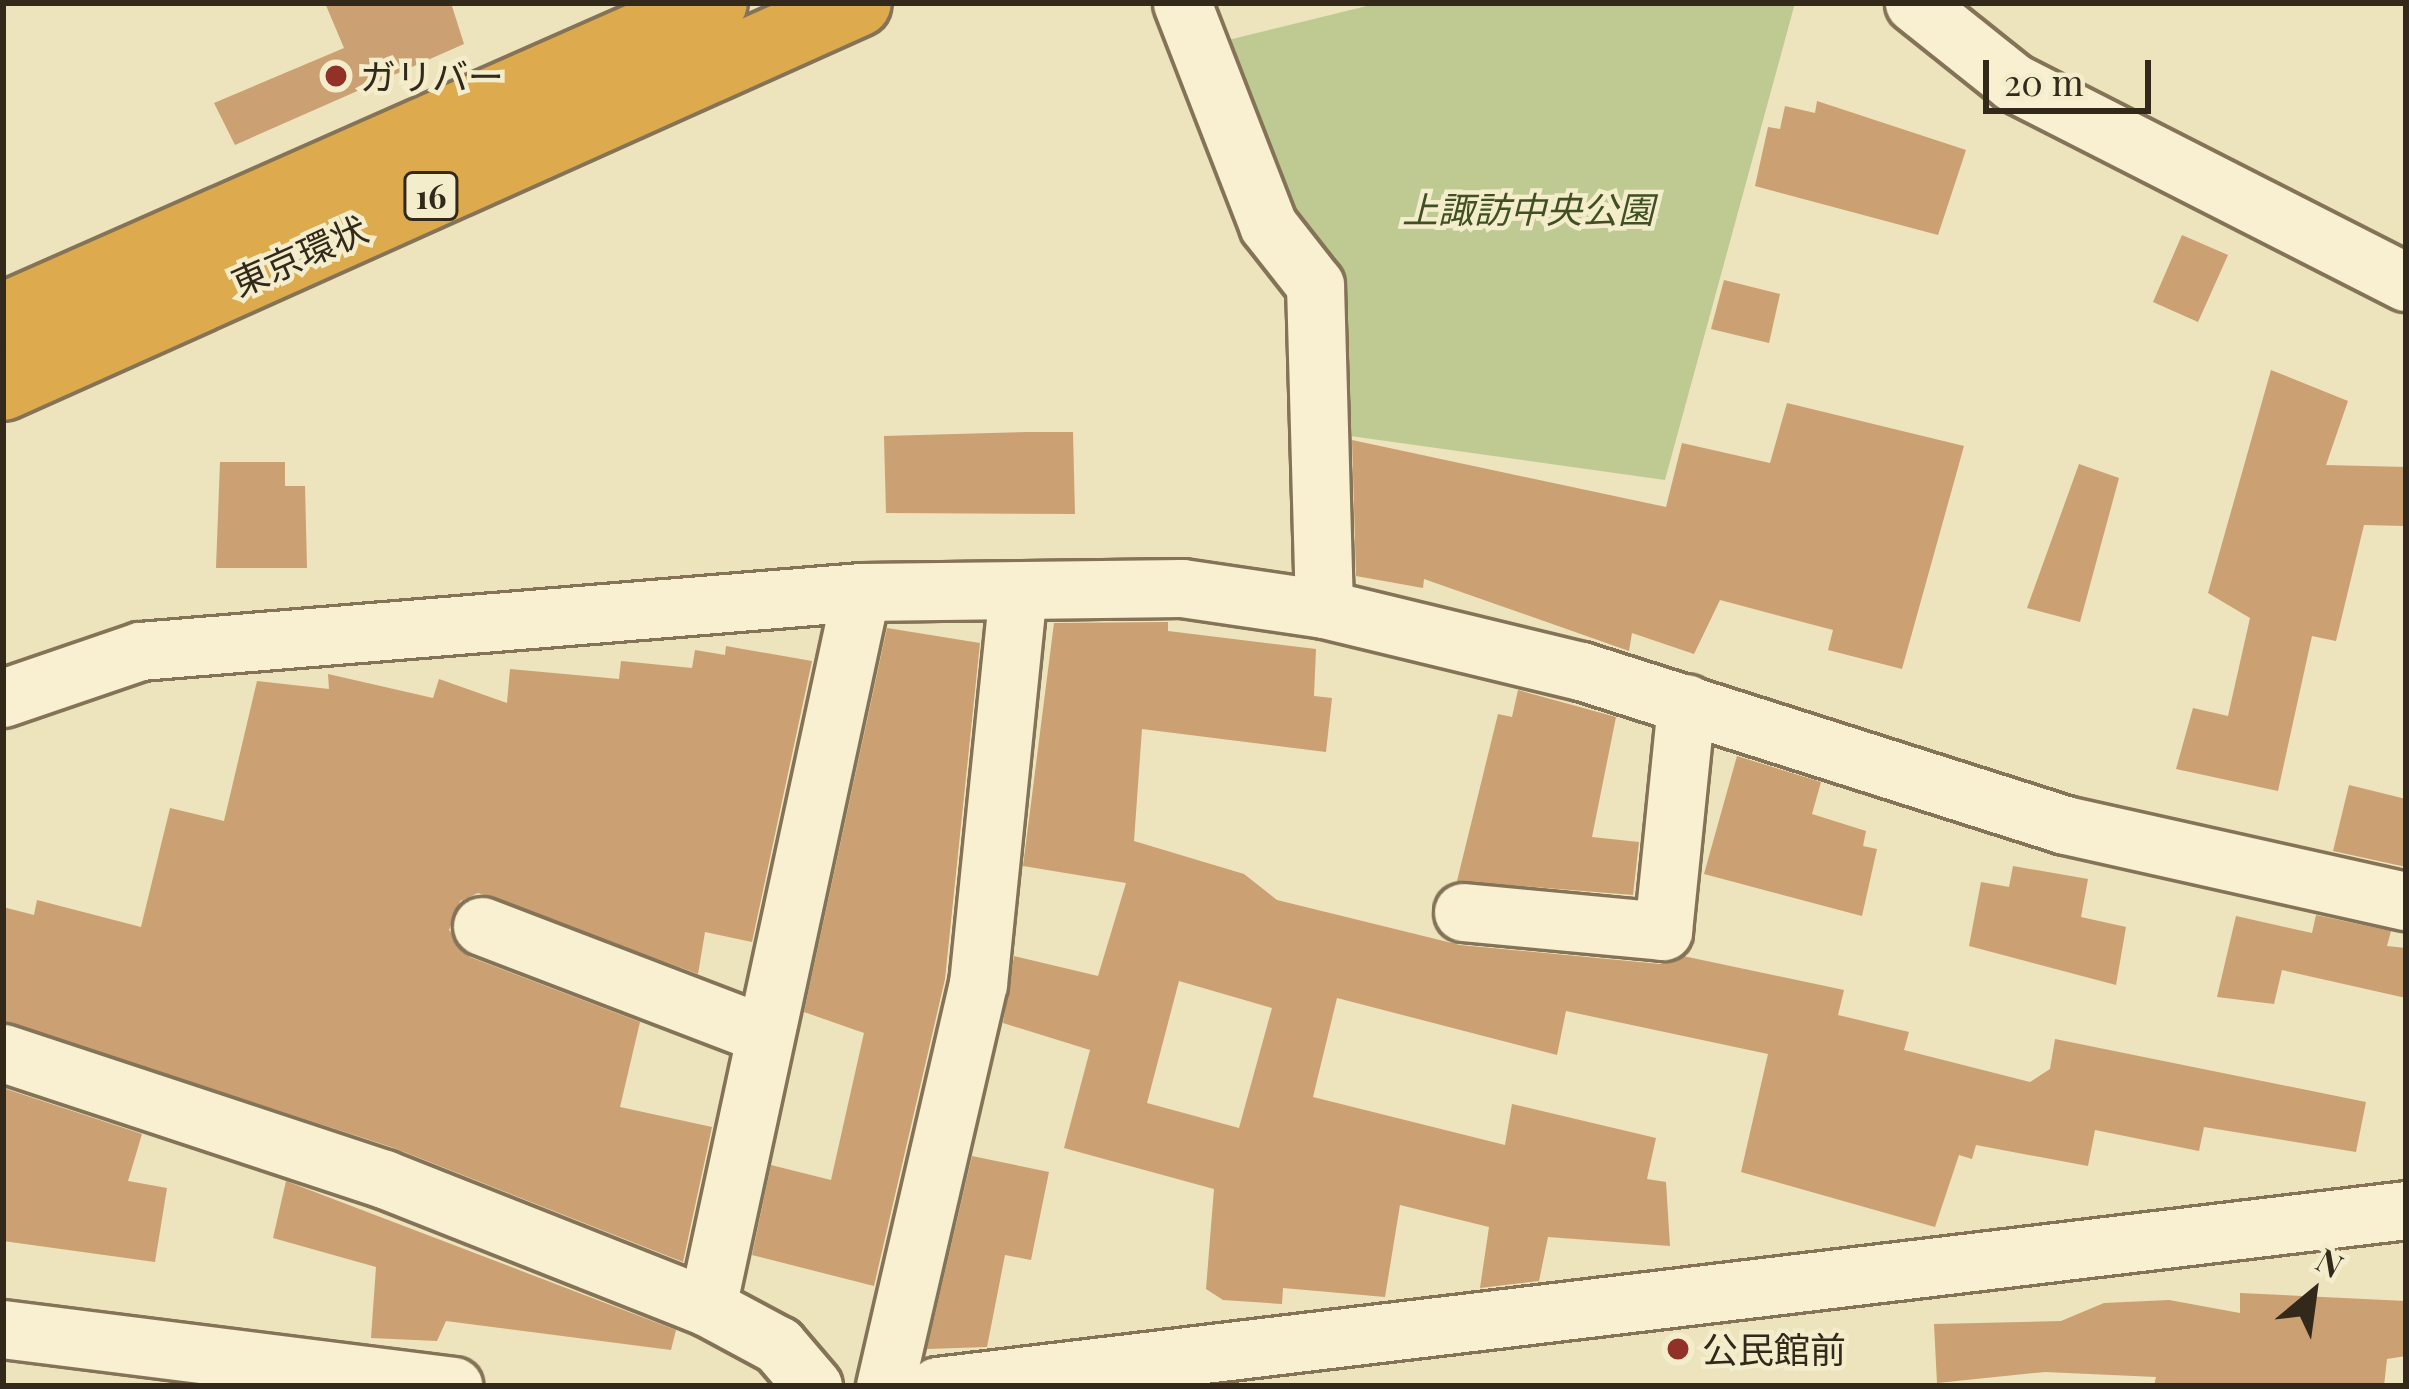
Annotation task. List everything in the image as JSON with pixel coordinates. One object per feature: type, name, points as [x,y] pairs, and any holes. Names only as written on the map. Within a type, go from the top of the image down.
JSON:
[{"type":"highway","name":"東京環状","points":[[3,316],[714,3]]},
{"type":"highway","name":"東京環状","points":[[3,387],[858,3]]},
{"type":"street","points":[[1182,3],[1268,225],[1316,284],[1324,609]]},
{"type":"street","points":[[1914,3],[2013,82],[2406,282]]},
{"type":"street","points":[[3,698],[140,651],[861,592],[1182,589],[1324,609],[1686,703],[2065,825],[2406,901]]},
{"type":"street","points":[[707,1306],[861,592]]},
{"type":"street","points":[[885,1386],[978,985],[1018,593]]},
{"type":"street","points":[[1463,912],[1663,932],[1686,703]]},
{"type":"street","points":[[482,926],[764,1034]]},
{"type":"street","points":[[3,1053],[384,1179],[707,1306],[778,1345],[814,1386]]},
{"type":"street","points":[[937,1386],[1136,1381],[2406,1210]]},
{"type":"street","points":[[3,1329],[350,1382],[453,1386]]},
{"type":"green space","name":"上諏訪中央公園","points":[[1379,3],[1795,3],[1665,480],[1336,434],[1301,236],[1212,44]]},
{"type":"building","name":"ガリバー","points":[[325,3],[451,3],[464,44],[235,145],[214,103],[344,48]]},
{"type":"building","points":[[1817,101],[1966,150],[1938,235],[1755,186],[1768,127],[1780,129],[1785,106],[1815,113]]},
{"type":"building","points":[[2182,235],[2228,255],[2198,322],[2153,302]]},
{"type":"building","points":[[1724,280],[1780,294],[1769,343],[1711,329]]},
{"type":"building","points":[[2271,370],[2348,401],[2326,465],[2406,467],[2406,526],[2364,525],[2336,641],[2312,636],[2278,791],[2176,769],[2193,708],[2228,716],[2250,618],[2208,593]]},
{"type":"building","points":[[1787,403],[1964,446],[1902,669],[1828,650],[1833,630],[1720,600],[1694,654],[1632,633],[1629,651],[1424,579],[1423,588],[1356,576],[1352,440],[1666,507],[1682,443],[1770,463]]},
{"type":"building","points":[[1073,432],[1075,514],[886,513],[884,436]]},
{"type":"building","points":[[220,462],[285,462],[285,486],[305,486],[307,568],[216,568]]},
{"type":"building","points":[[2079,464],[2119,478],[2080,622],[2027,608]]},
{"type":"building","points":[[1168,622],[1168,631],[1316,649],[1314,696],[1332,698],[1326,752],[1142,729],[1134,841],[1244,874],[1277,900],[1460,945],[1660,964],[1683,956],[1844,990],[1838,1015],[1909,1032],[1904,1050],[2030,1082],[2050,1069],[2055,1039],[2366,1102],[2356,1152],[2204,1127],[2199,1151],[2095,1130],[2088,1166],[1976,1145],[1972,1159],[1959,1155],[1935,1227],[1741,1172],[1768,1054],[1566,1011],[1557,1055],[1337,998],[1313,1097],[1505,1145],[1512,1104],[1656,1138],[1647,1179],[1666,1182],[1670,1246],[1548,1237],[1539,1281],[1480,1288],[1489,1227],[1400,1205],[1385,1297],[1283,1288],[1282,1304],[1223,1300],[1206,1289],[1214,1189],[1064,1148],[1090,1050],[1003,1023],[1014,956],[1098,976],[1126,883],[1023,866],[1054,623]],"holes":[[[1179,981],[1272,1008],[1239,1128],[1147,1103]]]},
{"type":"building","points":[[887,628],[980,643],[945,979],[874,1286],[752,1255],[771,1165],[831,1180],[864,1033],[804,1012]]},
{"type":"building","points":[[726,646],[812,661],[752,942],[705,932],[698,974],[478,893],[460,901],[449,930],[470,957],[640,1022],[620,1107],[712,1127],[683,1262],[394,1148],[3,1021],[3,907],[34,915],[37,900],[141,927],[170,808],[224,821],[257,681],[329,689],[328,674],[433,698],[439,679],[507,703],[510,669],[619,679],[621,661],[692,668],[695,650],[725,655]]},
{"type":"building","points":[[1518,690],[1616,717],[1592,837],[1639,842],[1633,895],[1457,881],[1498,714],[1512,717]]},
{"type":"building","points":[[1737,756],[1821,782],[1812,814],[1866,831],[1863,846],[1877,849],[1862,916],[1704,874]]},
{"type":"building","points":[[2349,785],[2406,799],[2406,867],[2333,851]]},
{"type":"building","points":[[2013,866],[2088,879],[2081,917],[2126,927],[2116,985],[1969,946],[1981,882],[2009,887]]},
{"type":"building","points":[[2316,915],[2391,931],[2387,946],[2406,948],[2406,998],[2282,970],[2274,1004],[2217,997],[2236,916],[2312,933]]},
{"type":"building","points":[[3,1088],[142,1134],[128,1181],[167,1188],[155,1262],[3,1241]]},
{"type":"building","points":[[972,1156],[1049,1172],[1031,1260],[1005,1255],[987,1347],[927,1349]]},
{"type":"building","points":[[286,1181],[676,1330],[671,1350],[446,1321],[437,1341],[371,1338],[376,1267],[273,1238]]},
{"type":"building","points":[[2240,1293],[2406,1301],[2406,1356],[2387,1359],[2384,1386],[2154,1386],[2156,1377],[2045,1372],[1937,1383],[1934,1324],[2061,1321],[2104,1303],[2169,1300],[2240,1313]]},
{"type":"place","name":"ガリバー","points":[[336,76]]},
{"type":"place","name":"公民館前","points":[[1678,1349]]}]
